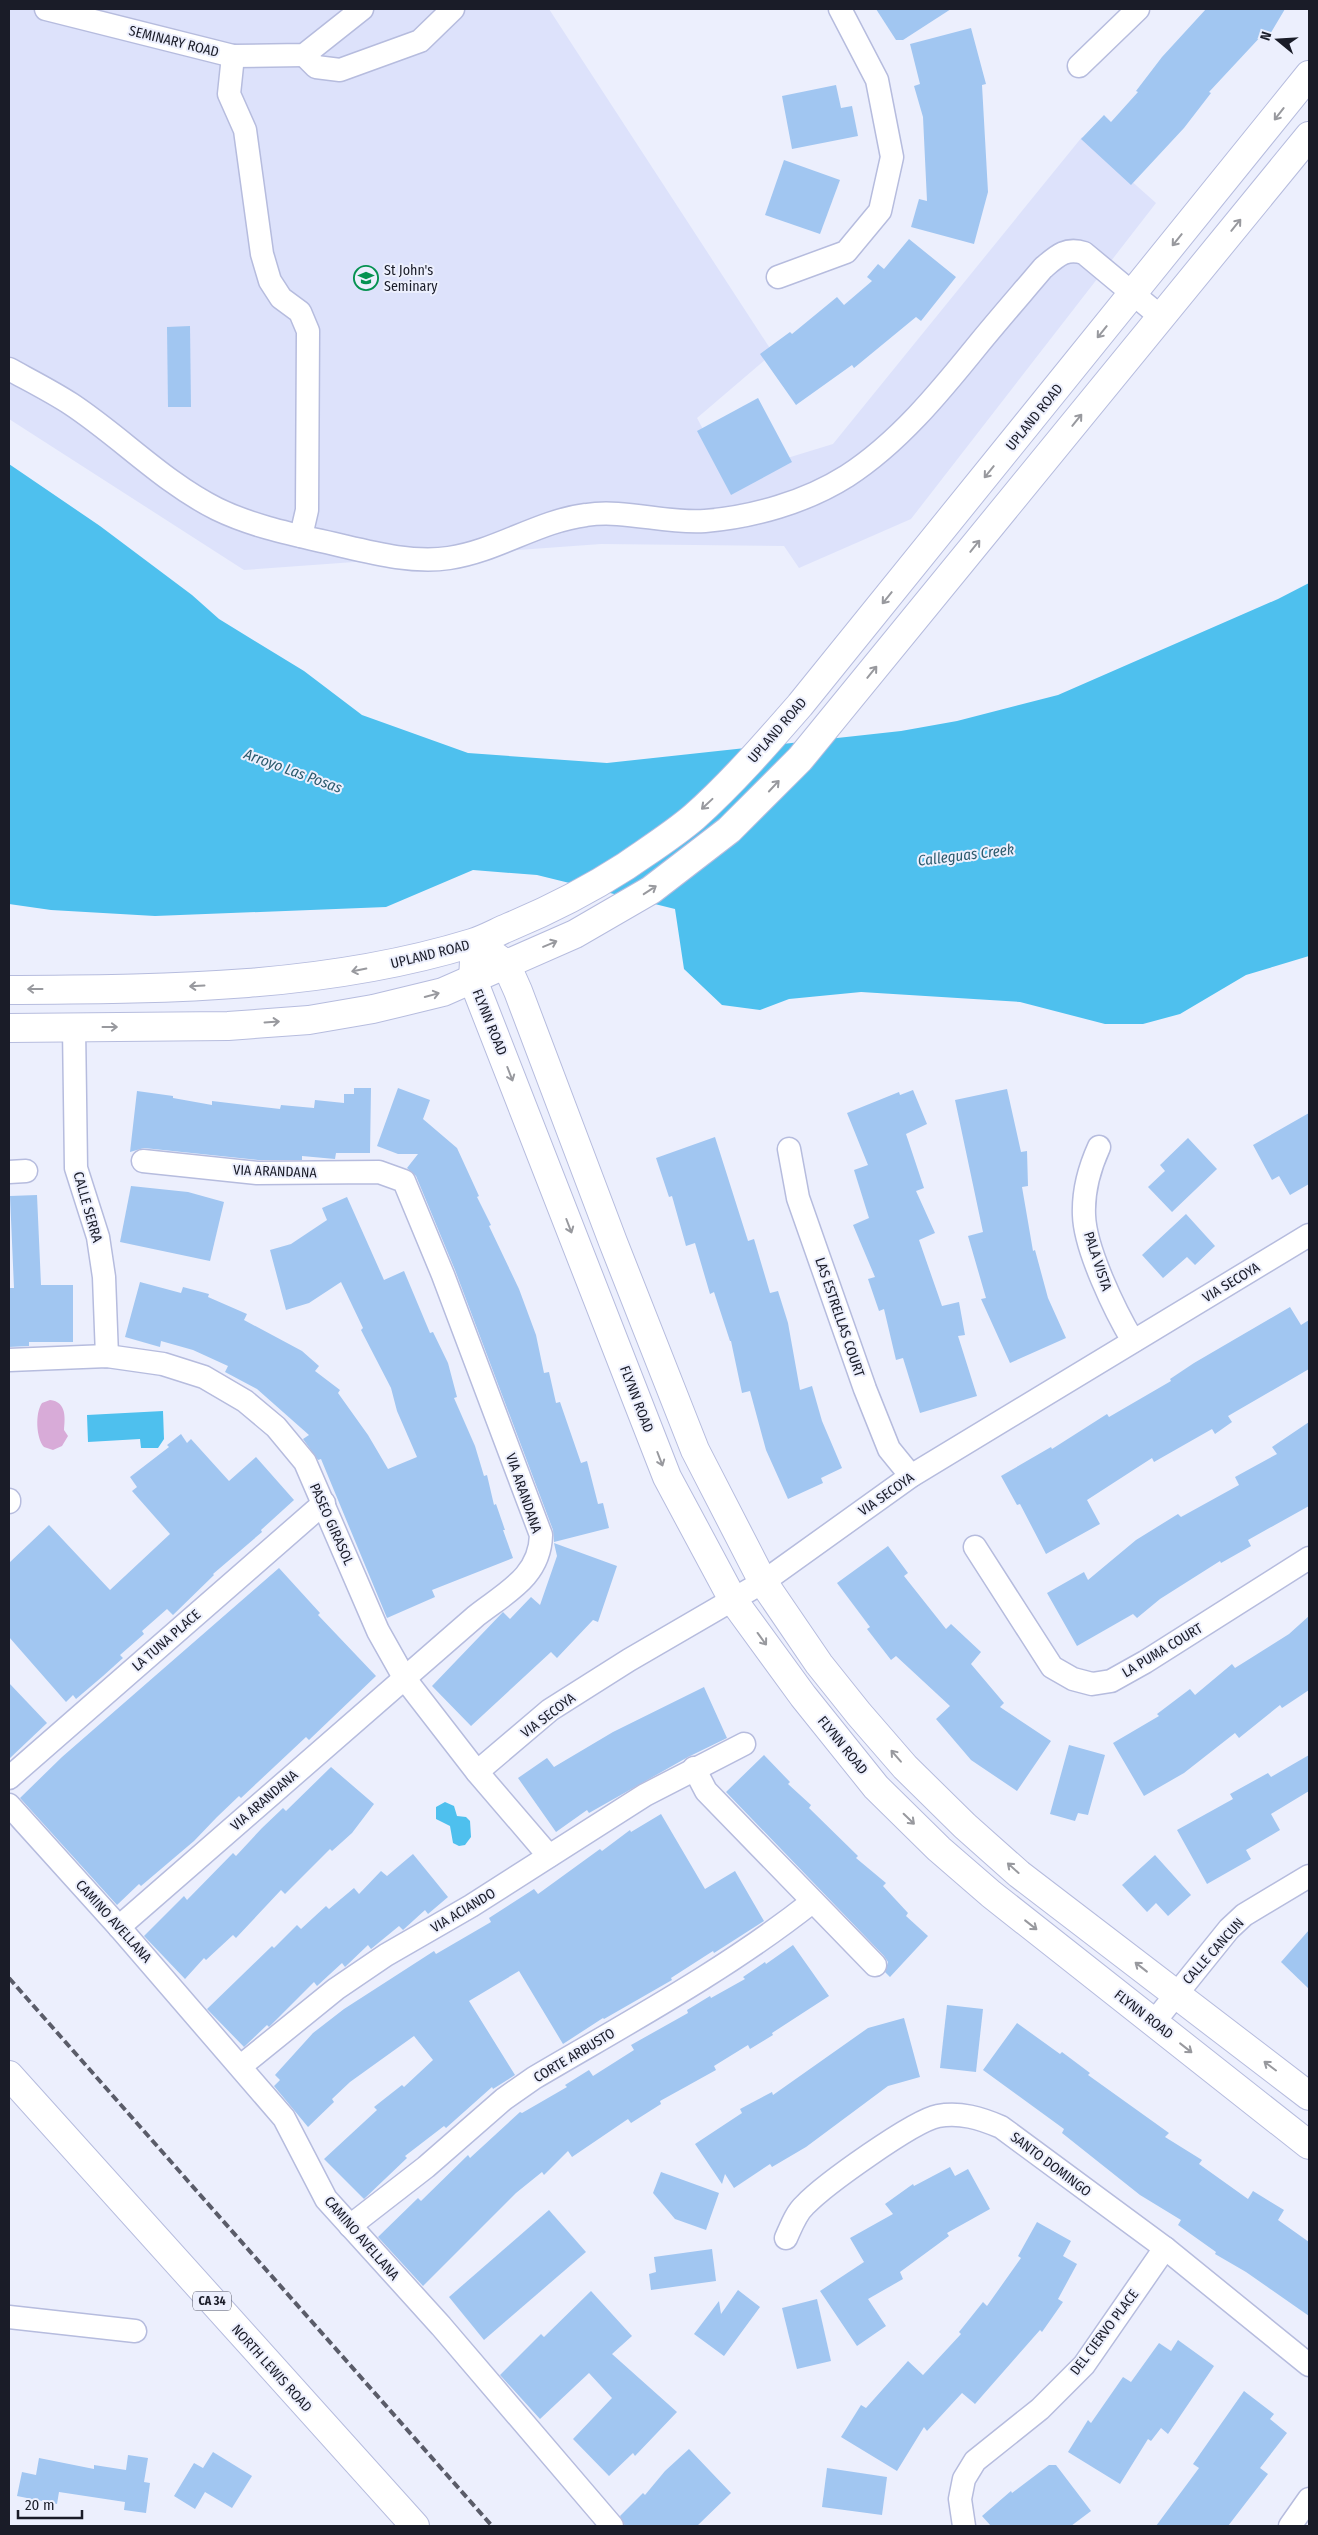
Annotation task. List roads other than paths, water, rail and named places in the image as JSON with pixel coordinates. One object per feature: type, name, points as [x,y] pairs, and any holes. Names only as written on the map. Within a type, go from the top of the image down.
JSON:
[{"type":"main road","name":"UPLAND ROAD","points":[[9,990],[169,987],[278,982],[393,964],[474,942],[567,901],[646,852],[693,817],[755,756],[800,705],[1309,75]]},
{"type":"main road","points":[[9,1028],[228,1026],[309,1020],[418,998],[473,980],[575,934],[651,890],[729,830],[800,759],[1309,136]]},
{"type":"main road","points":[[474,942],[506,964],[695,1450],[763,1582],[819,1664],[858,1714],[912,1773],[1019,1874],[1309,2096]]},
{"type":"main road","name":"FLYNN ROAD","points":[[474,942],[473,980],[667,1477],[733,1600],[803,1696],[876,1787],[939,1849],[991,1894],[1309,2145]]},
{"type":"main road","name":"NORTH LEWIS ROAD","points":[[9,2075],[415,2526]]},
{"type":"street","name":"SEMINARY ROAD","points":[[46,9],[233,56],[304,55]]},
{"type":"street","points":[[362,9],[304,55],[316,67],[340,70],[420,41],[453,9]]},
{"type":"street","points":[[778,277],[846,252],[880,210],[892,157],[877,80],[840,9]]},
{"type":"street","points":[[1079,66],[1138,9]]},
{"type":"street","points":[[233,56],[229,94],[244,130],[262,254],[270,280],[281,298],[300,312],[308,331],[307,510],[301,536]]},
{"type":"street","points":[[9,368],[72,405],[177,486],[218,509],[257,524],[301,536],[408,559],[448,558],[482,550],[557,520],[590,514],[627,515],[659,520],[705,521],[758,512],[812,495],[846,477],[879,453],[939,392],[1043,268],[1062,252],[1074,250],[1084,253],[1161,317]]},
{"type":"street","name":"CALLE SERRA","points":[[74,1027],[76,1168],[98,1237],[104,1277],[107,1356]]},
{"type":"street","name":"PALA VISTA","points":[[1099,1147],[1088,1173],[1084,1216],[1090,1242],[1114,1310],[1133,1341]]},
{"type":"street","name":"LAS ESTRELLAS COURT","points":[[789,1149],[798,1198],[865,1389],[889,1449],[911,1476]]},
{"type":"street","name":"VIA ARANDANA","points":[[119,1926],[476,1616],[527,1576],[536,1564],[541,1536],[481,1374],[404,1182],[379,1172],[257,1173],[143,1161]]},
{"type":"street","name":"VIA SECOYA","points":[[476,1772],[550,1710],[629,1660],[763,1582],[911,1476],[1309,1235]]},
{"type":"street","name":"PASEO GIRASOL","points":[[9,1360],[107,1356],[163,1364],[204,1377],[246,1401],[276,1427],[305,1462],[378,1630],[405,1679],[476,1772],[549,1856]]},
{"type":"street","name":"LA TUNA PLACE","points":[[9,1778],[324,1503]]},
{"type":"street","name":"LA PUMA COURT","points":[[975,1547],[1052,1667],[1073,1679],[1092,1684],[1111,1681],[1145,1662],[1309,1558]]},
{"type":"street","name":"VIA ACIANDO","points":[[241,2066],[336,1989],[386,1955],[471,1906],[645,1795],[694,1768],[744,1744]]},
{"type":"street","points":[[694,1768],[706,1791],[812,1902],[875,1964]]},
{"type":"street","name":"CAMINO AVELLANA","points":[[9,1805],[119,1926],[241,2066],[284,2118],[326,2199],[442,2326],[612,2526]]},
{"type":"street","name":"CALLE CANCUN","points":[[1154,2022],[1228,1929],[1244,1915],[1309,1876]]},
{"type":"street","name":"CORTE ARBUSTO","points":[[350,2226],[426,2167],[504,2099],[534,2078],[728,1964],[766,1938],[812,1902]]},
{"type":"street","name":"SANTO DOMINGO","points":[[786,2238],[803,2206],[853,2166],[929,2120],[936,2117],[960,2114],[984,2120],[1001,2127],[1165,2248],[1309,2365]]},
{"type":"street","name":"DEL CIERVO PLACE","points":[[964,2526],[960,2500],[964,2479],[975,2460],[1040,2409],[1084,2365],[1165,2248]]},
{"type":"street","points":[[9,2317],[135,2331]]},
{"type":"street","points":[[1290,2526],[1309,2499]]},
{"type":"water","points":[[9,464],[100,526],[192,595],[219,619],[304,671],[362,715],[468,753],[607,763],[901,731],[957,721],[1058,695],[1278,599],[1309,583],[1309,956],[1246,975],[1180,1014],[1143,1024],[1105,1024],[1020,1002],[861,992],[789,999],[760,1010],[722,1005],[684,969],[675,909],[537,875],[473,870],[386,907],[155,916],[51,910],[9,904]]},
{"type":"water","points":[[163,1411],[164,1439],[158,1448],[141,1448],[140,1439],[88,1442],[87,1415]]},
{"type":"water","points":[[445,1802],[454,1806],[457,1816],[466,1817],[470,1821],[471,1837],[465,1845],[459,1846],[453,1843],[450,1826],[436,1819],[436,1807]]},
{"type":"railway","points":[[9,1978],[492,2526]]},
{"type":"place","name":"St John's Seminary","points":[[366,278]]},
{"type":"water label","name":"Arroyo Las Posas","points":[[293,771]]},
{"type":"water label","name":"Calleguas Creek","points":[[966,855]]}]
